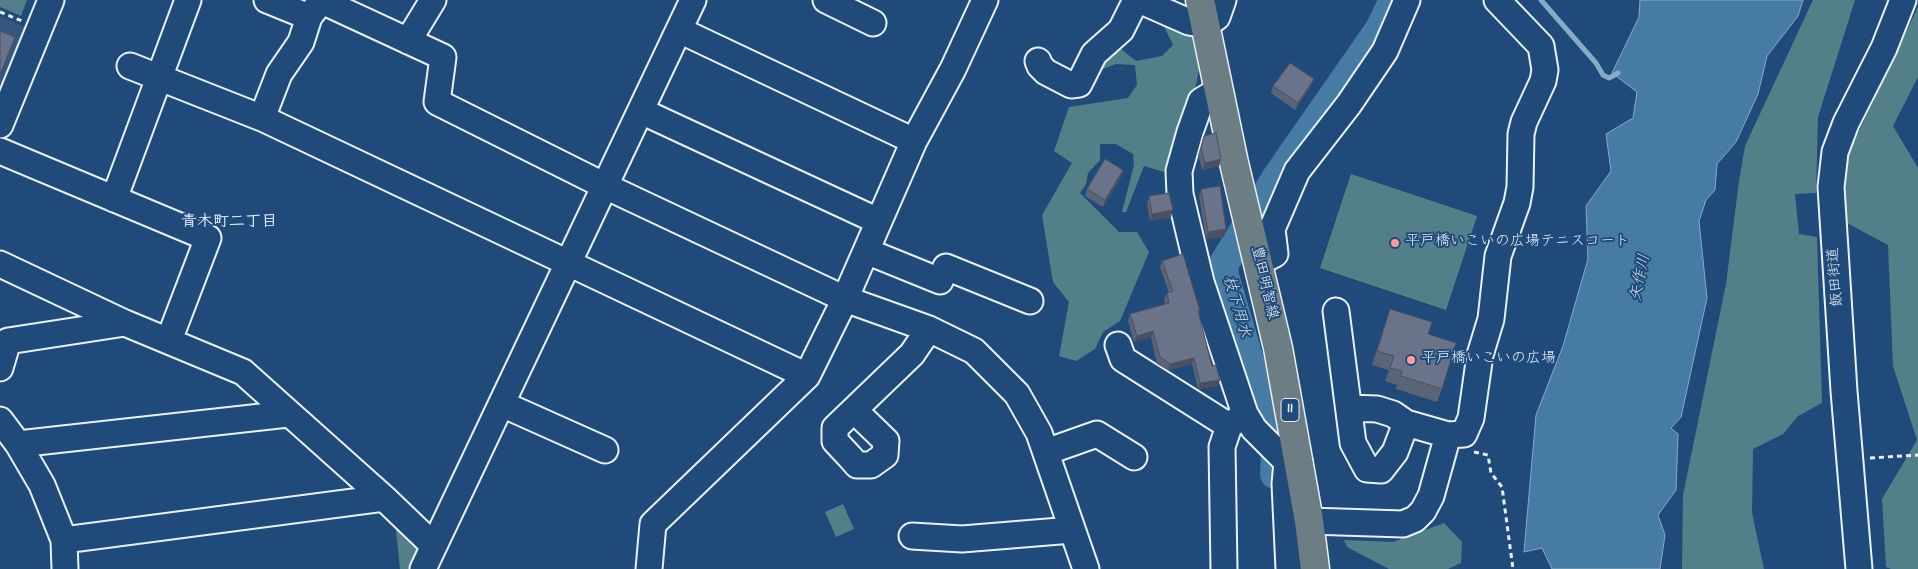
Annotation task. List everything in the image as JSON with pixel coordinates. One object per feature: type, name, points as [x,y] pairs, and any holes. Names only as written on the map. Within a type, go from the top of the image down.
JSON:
[{"type":"main road","name":"豊田明智線","points":[[1203,13],[1234,164],[1258,258],[1290,460],[1309,520],[1314,569]]},
{"type":"street","points":[[0,125],[50,0]]},
{"type":"street","points":[[114,199],[160,80],[188,0]]},
{"type":"street","points":[[267,0],[318,6],[408,41],[443,57],[438,102],[605,186],[845,299],[929,329],[974,351],[1018,394],[1039,433],[1086,569],[1098,569]]},
{"type":"street","points":[[408,41],[433,0]]},
{"type":"street","points":[[423,569],[693,0]]},
{"type":"street","points":[[826,0],[873,24]]},
{"type":"street","points":[[649,569],[653,524],[807,376],[845,299],[914,140],[953,69],[985,0]]},
{"type":"street","points":[[1038,61],[1046,72],[1071,85],[1079,84],[1094,54],[1120,30],[1137,0],[1189,22],[1203,13],[1217,17],[1223,0]]},
{"type":"street","points":[[1258,258],[1275,254],[1272,229],[1297,171],[1349,104],[1385,52],[1407,0]]},
{"type":"street","points":[[1349,408],[1377,409],[1393,414],[1406,423],[1448,435],[1464,434],[1471,418],[1480,355],[1491,319],[1498,256],[1517,203],[1520,187],[1521,134],[1524,122],[1543,81],[1545,70],[1541,46],[1496,0]]},
{"type":"street","name":"飯田街道","points":[[1859,569],[1832,178],[1835,152],[1846,123],[1884,48],[1903,0]]},
{"type":"street","points":[[262,118],[279,74],[301,42],[318,6]]},
{"type":"street","points":[[679,30],[914,140]]},
{"type":"street","points":[[130,66],[160,80],[262,118],[570,262],[807,376]]},
{"type":"street","points":[[1219,90],[1201,101],[1179,171],[1180,194],[1237,420],[1222,447],[1224,569]]},
{"type":"street","points":[[641,111],[878,221]]},
{"type":"street","points":[[0,151],[208,238],[169,340]]},
{"type":"street","points":[[866,251],[940,281],[946,267],[1030,301]]},
{"type":"street","points":[[0,264],[126,323],[244,372],[288,414],[384,498],[434,546]]},
{"type":"street","points":[[1336,311],[1353,443],[1367,469],[1381,470],[1394,452],[1406,423]]},
{"type":"street","points":[[0,368],[8,341],[126,323]]},
{"type":"street","points":[[854,410],[912,354],[929,329]]},
{"type":"street","points":[[1118,345],[1123,360],[1254,429],[1290,460],[1285,484],[1289,569]]},
{"type":"street","points":[[502,404],[605,450]]},
{"type":"street","points":[[18,444],[288,414]]},
{"type":"street","points":[[0,420],[18,444],[42,485],[64,540],[65,569]]},
{"type":"street","points":[[1046,452],[1097,434],[1134,458]]},
{"type":"street","points":[[1309,520],[1403,524],[1416,519],[1431,496],[1448,435]]},
{"type":"street","points":[[64,540],[384,498]]},
{"type":"street","points":[[912,536],[962,539],[1072,530]]},
{"type":"path","points":[[1472,452],[1488,455],[1491,473],[1502,487],[1513,569]]},
{"type":"path","points":[[1850,460],[1918,455]]},
{"type":"shaded area","points":[[0,16],[30,29],[0,102]]},
{"type":"green space","points":[[0,0],[27,0],[21,16],[0,7]]},
{"type":"green space","points":[[1813,0],[1855,0],[1818,117],[1816,193],[1795,194],[1799,234],[1817,237],[1822,403],[1798,416],[1783,434],[1753,449],[1752,513],[1764,569],[1682,569],[1683,495],[1726,284],[1745,146]]},
{"type":"green space","points":[[1918,7],[1918,77],[1893,126],[1918,168],[1918,569],[1891,569],[1886,567],[1882,499],[1917,440],[1893,366],[1888,245],[1847,223],[1843,165]]},
{"type":"green space","points":[[1156,10],[1189,26],[1199,69],[1192,107],[1164,172],[1144,166],[1126,212],[1122,212],[1134,165],[1133,154],[1116,144],[1100,144],[1100,160],[1088,173],[1086,184],[1080,193],[1119,232],[1137,232],[1149,252],[1120,321],[1103,332],[1095,349],[1076,361],[1059,356],[1069,302],[1053,282],[1042,215],[1072,163],[1054,151],[1069,107],[1128,98],[1137,85],[1135,65],[1116,64],[1095,72],[1102,51],[1121,49],[1136,61],[1162,56],[1173,45]]},
{"type":"green space","points":[[1351,174],[1477,216],[1446,310],[1320,268]]},
{"type":"green space","points":[[843,504],[854,529],[836,537],[825,512]]},
{"type":"green space","points":[[395,520],[425,546],[411,569],[400,569]]},
{"type":"green space","points":[[1444,523],[1462,542],[1461,563],[1448,569],[1389,569],[1347,547],[1344,540],[1393,542]]},
{"type":"water","name":"矢作川","points":[[1640,0],[1803,0],[1798,16],[1767,56],[1758,94],[1736,142],[1717,164],[1715,190],[1706,200],[1699,221],[1707,298],[1681,417],[1671,428],[1678,434],[1676,490],[1658,515],[1665,535],[1660,569],[1552,569],[1542,548],[1524,552],[1536,415],[1563,346],[1588,259],[1586,206],[1611,171],[1606,134],[1633,118],[1637,92],[1612,73],[1639,17]]},
{"type":"building","points":[[0,31],[15,37],[0,75]]},
{"type":"building","points":[[1290,63],[1314,79],[1298,103],[1273,86]]},
{"type":"building","points":[[1216,133],[1221,159],[1205,163],[1201,148],[1204,136]]},
{"type":"building","points":[[1105,159],[1123,170],[1105,200],[1087,189]]},
{"type":"building","points":[[1220,186],[1226,229],[1208,232],[1201,189]]},
{"type":"building","points":[[1169,193],[1173,210],[1152,214],[1149,196]]},
{"type":"building","points":[[1183,254],[1200,311],[1198,311],[1212,366],[1216,365],[1220,380],[1200,383],[1194,358],[1170,364],[1160,357],[1153,331],[1137,336],[1130,314],[1169,303],[1167,293],[1173,291],[1162,261]]},
{"type":"building","name":"平戸橋いこいの広場","points":[[1390,309],[1432,322],[1428,334],[1456,343],[1442,389],[1401,376],[1402,371],[1390,368],[1394,356],[1377,351]]},
{"type":"waterway","name":"枝下用水","points":[[1275,474],[1277,434],[1256,384],[1224,276],[1223,265],[1277,177],[1380,29],[1394,0]]},
{"type":"waterway","points":[[1541,0],[1596,63],[1603,75],[1609,78],[1618,73]]},
{"type":"place","name":"平戸橋いこいの広場テニスコート","points":[[1395,243]]},
{"type":"place","name":"平戸橋いこいの広場","points":[[1411,360]]},
{"type":"district","name":"青木町二丁目","points":[[229,224]]}]
